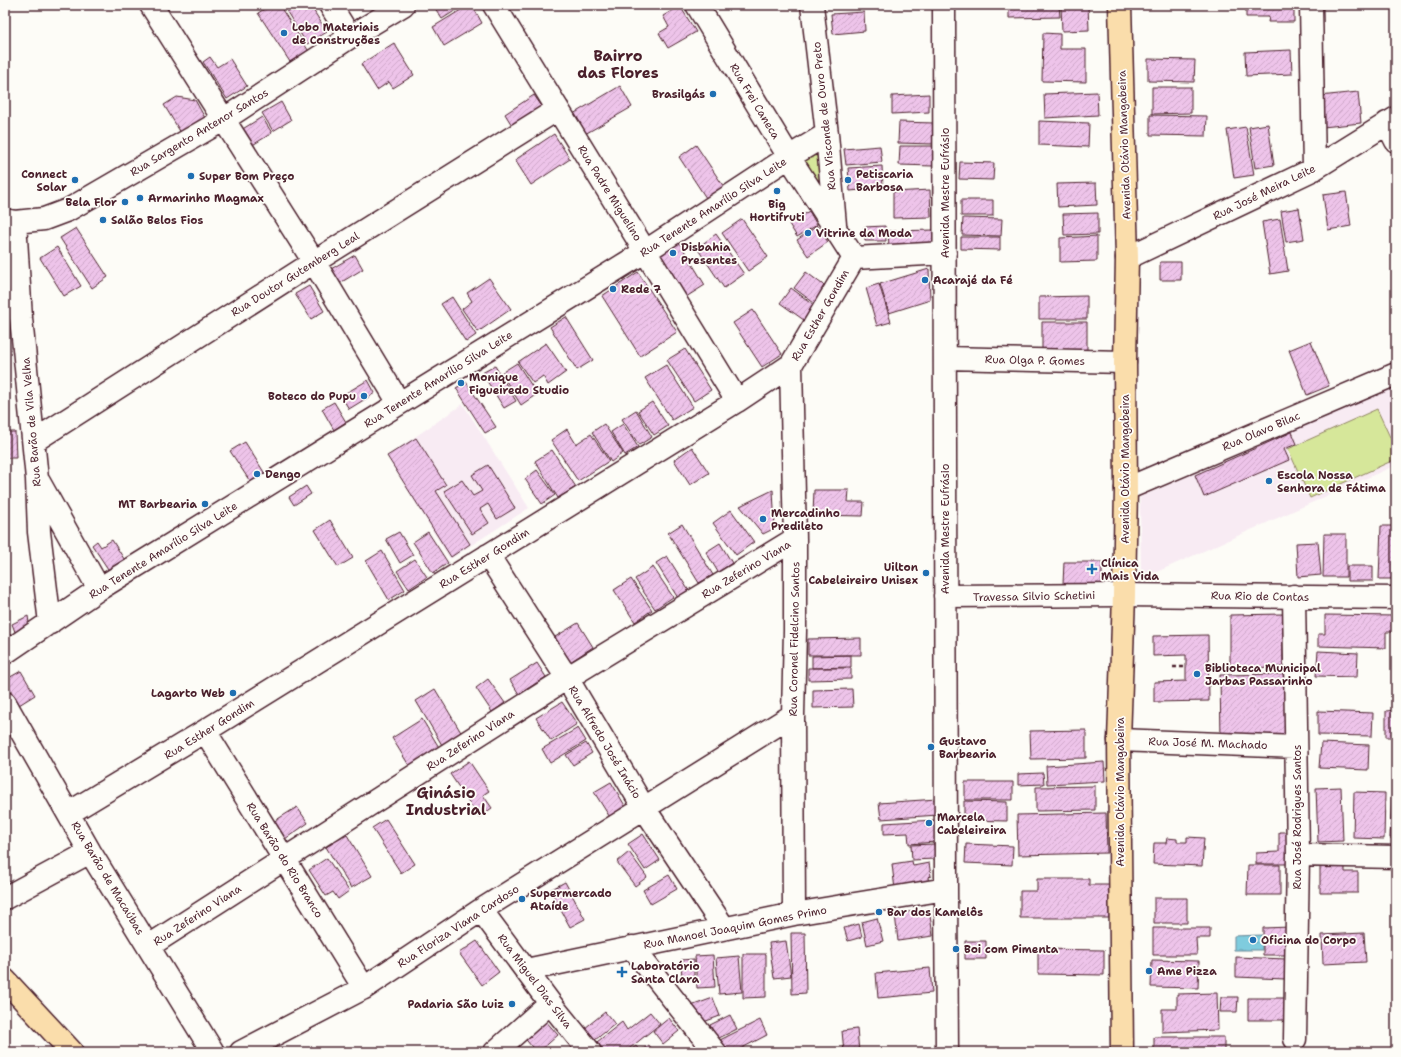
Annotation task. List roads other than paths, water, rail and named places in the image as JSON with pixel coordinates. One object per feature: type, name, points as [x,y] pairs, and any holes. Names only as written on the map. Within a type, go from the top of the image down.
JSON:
[{"type":"main road","name":"Avenida Otávio Mangabeira","points":[[1120,5],[1127,258],[1125,362],[1126,489],[1119,740],[1122,1052]]},
{"type":"main road","points":[[5,980],[72,1052]]},
{"type":"street","points":[[151,5],[314,262],[399,403]]},
{"type":"street","points":[[330,5],[350,37]]},
{"type":"street","name":"Rua Sargento Antenor Santos","points":[[10,221],[44,219],[68,210],[223,120],[350,37],[403,5]]},
{"type":"street","name":"Rua Padre Miguelino","points":[[494,5],[737,401]]},
{"type":"street","name":"Rua Frei Caneca","points":[[697,5],[789,157],[835,226],[854,258]]},
{"type":"street","name":"Rua Visconde de Ouro Preto","points":[[812,5],[827,134],[835,226]]},
{"type":"street","name":"Avenida Mestre Eufrásio","points":[[944,5],[947,1052]]},
{"type":"street","points":[[1311,5],[1314,169]]},
{"type":"street","name":"Rua Doutor Gutemberg Leal","points":[[34,441],[314,262],[558,109]]},
{"type":"street","name":"Rua José Meira Leite","points":[[1127,258],[1314,169],[1393,127]]},
{"type":"street","name":"Rua Tenente Amarílio Silva Leite","points":[[5,653],[99,589],[646,251],[789,157],[827,134]]},
{"type":"street","name":"Rua Barão de Vila Velha","points":[[10,221],[34,441],[39,532],[50,623]]},
{"type":"street","points":[[854,258],[945,253]]},
{"type":"street","name":"Rua Esther Gondim","points":[[69,813],[205,731],[737,401],[791,365],[854,258]]},
{"type":"street","name":"Rua Olga P. Gomes","points":[[945,358],[1125,362]]},
{"type":"street","name":"Rua Coronel Fidelcino Santos","points":[[791,365],[795,539],[793,716],[794,914]]},
{"type":"street","name":"Rua Olavo Bilac","points":[[1126,489],[1396,374]]},
{"type":"street","points":[[37,479],[99,589]]},
{"type":"street","name":"Rua Zeferino Viana","points":[[149,946],[567,678],[795,539]]},
{"type":"street","name":"Rua Alfredo José Inácio","points":[[488,555],[567,678],[644,808],[724,928]]},
{"type":"street","name":"Travessa Silvio Schetini","points":[[945,596],[1124,595]]},
{"type":"street","name":"Rua Rio de Contas","points":[[1124,595],[1396,598]]},
{"type":"street","name":"Rua José Rodrigues Santos","points":[[1294,596],[1298,855],[1295,1039]]},
{"type":"street","name":"Rua Barão de Macaúbas","points":[[5,703],[90,852],[213,1052]]},
{"type":"street","name":"Rua Floriza Viana Cardoso","points":[[241,1052],[364,988],[481,910],[793,716]]},
{"type":"street","name":"Rua Barão do Rio Branco","points":[[205,731],[364,988]]},
{"type":"street","name":"Rua José M. Machado","points":[[1119,740],[1296,747]]},
{"type":"street","points":[[5,898],[90,852]]},
{"type":"street","points":[[1298,855],[1396,857]]},
{"type":"street","name":"Rua Manoel Joaquim Gomes Primo","points":[[526,970],[794,914],[946,889]]},
{"type":"street","name":"Rua Miguel Dias Silva","points":[[481,910],[550,1003],[590,1052]]},
{"type":"street","points":[[632,947],[715,1052]]},
{"type":"street","points":[[495,1052],[550,1003]]},
{"type":"water","points":[[1262,935],[1262,950],[1234,950],[1234,936]]},
{"type":"place","name":"Lobo Materiais de Construções","points":[[284,33]]},
{"type":"place","name":"Brasilgás","points":[[713,94]]},
{"type":"place","name":"Super Bom Preço","points":[[191,176]]},
{"type":"place","name":"Connect Solar","points":[[75,180]]},
{"type":"place","name":"Petiscaria Barbosa","points":[[848,180]]},
{"type":"place","name":"Big Hortifruti","points":[[777,191]]},
{"type":"place","name":"Armarinho Magmax","points":[[140,198]]},
{"type":"place","name":"Bela Flor","points":[[125,202]]},
{"type":"place","name":"Salão Belos Fios","points":[[103,220]]},
{"type":"place","name":"Vitrine da Moda","points":[[808,233]]},
{"type":"place","name":"Disbahia Presentes","points":[[673,253]]},
{"type":"place","name":"Acarajé da Fé","points":[[925,280]]},
{"type":"place","name":"Rede 7","points":[[613,289]]},
{"type":"place","name":"Monique Figueiredo Studio","points":[[461,383]]},
{"type":"place","name":"Boteco do Pupu","points":[[364,396]]},
{"type":"place","name":"Dengo","points":[[257,474]]},
{"type":"place","name":"Escola Nossa Senhora de Fátima","points":[[1269,481]]},
{"type":"place","name":"MT Barbearia","points":[[205,504]]},
{"type":"place","name":"Mercadinho Predileto","points":[[763,519]]},
{"type":"place","name":"Clínica Mais Vida","points":[[1092,569]]},
{"type":"place","name":"Uilton Cabeleireiro Unisex","points":[[926,573]]},
{"type":"place","name":"Biblioteca Municipal Jarbas Passarinho","points":[[1197,674]]},
{"type":"place","name":"Lagarto Web","points":[[233,693]]},
{"type":"place","name":"Gustavo Barbearia","points":[[931,747]]},
{"type":"place","name":"Marcela Cabeleireira","points":[[929,823]]},
{"type":"place","name":"Supermercado Ataíde","points":[[522,899]]},
{"type":"place","name":"Bar dos Kamelôs","points":[[879,912]]},
{"type":"place","name":"Oficina do Corpo","points":[[1253,940]]},
{"type":"place","name":"Boi com Pimenta","points":[[956,949]]},
{"type":"place","name":"Ame Pizza","points":[[1149,971]]},
{"type":"place","name":"Laboratório Santa Clara","points":[[622,972]]},
{"type":"place","name":"Padaria São Luiz","points":[[512,1004]]},
{"type":"district","name":"Bairro das Flores","points":[[618,64]]},
{"type":"district","name":"Ginásio Industrial","points":[[446,802]]}]
